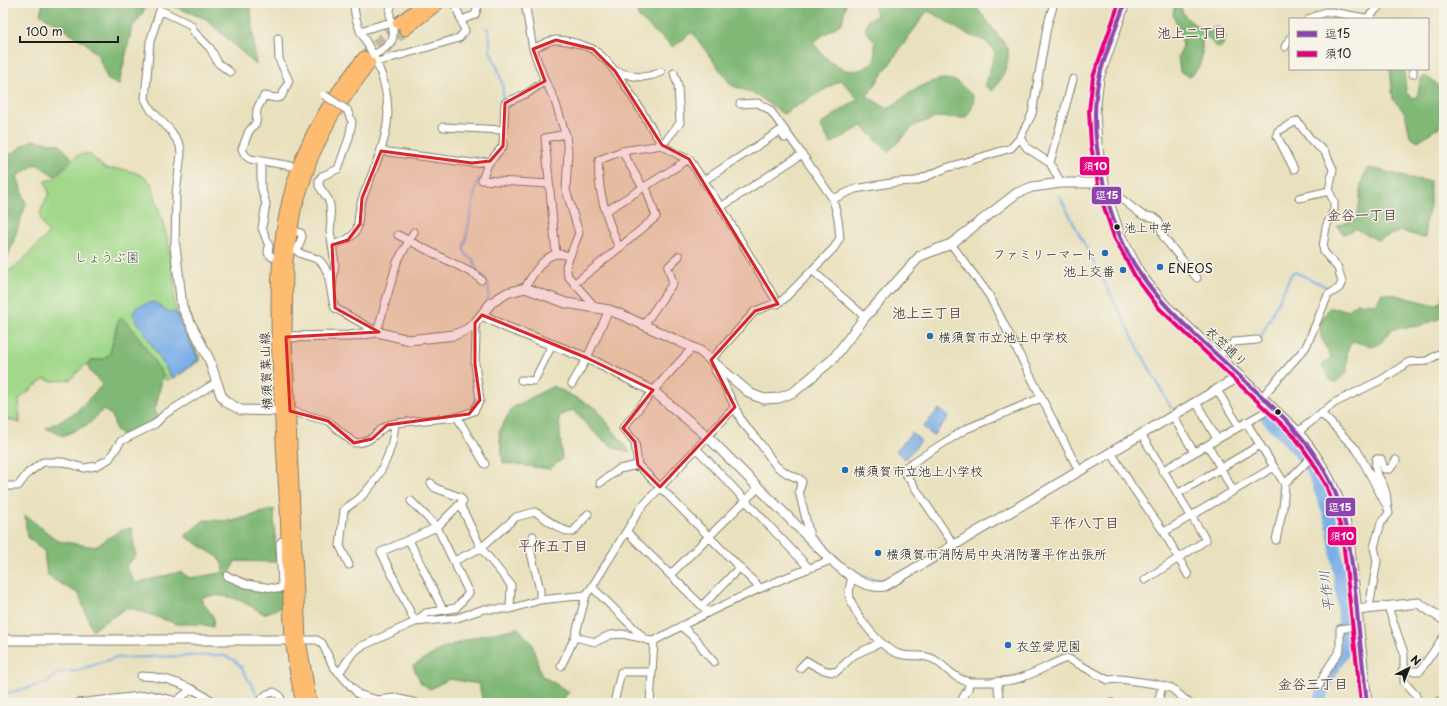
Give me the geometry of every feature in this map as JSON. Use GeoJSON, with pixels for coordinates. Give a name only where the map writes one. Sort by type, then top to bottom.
{"type":"FeatureCollection","features":[{"type":"Feature","properties":{"kind":"main road"},"geometry":{"type":"LineString","coordinates":[[398,25],[424,3]]}},
{"type":"Feature","properties":{"kind":"main road"},"geometry":{"type":"LineString","coordinates":[[398,25],[439,3]]}},
{"type":"Feature","properties":{"kind":"main road","name":"横須賀葉山線"},"geometry":{"type":"LineString","coordinates":[[302,703],[296,640],[278,259],[282,225],[298,167],[306,147],[330,101],[371,59]]}},
{"type":"Feature","properties":{"kind":"main road","name":"横須賀葉山線"},"geometry":{"type":"LineString","coordinates":[[281,337],[287,261],[302,186],[322,135],[346,94],[371,59]]}},
{"type":"Feature","properties":{"kind":"main road","name":"横須賀葉山線"},"geometry":{"type":"LineString","coordinates":[[296,640],[311,703]]}},
{"type":"Feature","properties":{"kind":"street"},"geometry":{"type":"LineString","coordinates":[[332,244],[348,240],[360,224],[362,198],[386,133],[389,100],[382,74],[371,59],[355,18],[354,3]]}},
{"type":"Feature","properties":{"kind":"street"},"geometry":{"type":"LineString","coordinates":[[393,3],[389,11],[398,25]]}},
{"type":"Feature","properties":{"kind":"street"},"geometry":{"type":"LineString","coordinates":[[461,20],[474,15],[479,3]]}},
{"type":"Feature","properties":{"kind":"street"},"geometry":{"type":"LineString","coordinates":[[524,3],[533,49],[545,81],[554,98],[566,134],[568,151],[566,190],[579,233],[566,266],[568,276],[596,308]]}},
{"type":"Feature","properties":{"kind":"street"},"geometry":{"type":"LineString","coordinates":[[833,200],[855,189],[897,182],[916,181],[946,168],[1011,148],[1020,138],[1032,114],[1047,27],[1054,3]]}},
{"type":"Feature","properties":{"kind":"street","name":"衣笠通り"},"geometry":{"type":"LineString","coordinates":[[1125,3],[1099,78],[1095,111],[1097,145],[1106,194],[1120,235],[1141,275],[1164,304],[1298,432],[1315,453],[1328,474],[1339,496],[1346,518],[1367,703]]}},
{"type":"Feature","properties":{"kind":"street"},"geometry":{"type":"LineString","coordinates":[[1311,18],[1325,12],[1370,18],[1383,3]]}},
{"type":"Feature","properties":{"kind":"street"},"geometry":{"type":"LineString","coordinates":[[371,59],[459,38],[465,31],[455,4]]}},
{"type":"Feature","properties":{"kind":"street"},"geometry":{"type":"LineString","coordinates":[[230,72],[218,63],[210,48],[194,32],[191,25],[160,10],[150,42],[145,99],[152,110],[171,131],[180,146],[181,154],[176,194],[175,246],[182,307],[209,359],[218,382],[221,395],[232,406],[241,410],[285,411],[328,421],[354,443],[364,443],[372,439],[387,425],[457,417],[474,411],[480,400],[474,364],[476,335],[475,323]]}},
{"type":"Feature","properties":{"kind":"street"},"geometry":{"type":"LineString","coordinates":[[360,31],[398,25]]}},
{"type":"Feature","properties":{"kind":"street"},"geometry":{"type":"LineString","coordinates":[[371,59],[390,44],[398,25]]}},
{"type":"Feature","properties":{"kind":"street"},"geometry":{"type":"LineString","coordinates":[[278,38],[279,58],[289,81],[281,97],[276,98],[264,96],[257,109],[256,123],[249,131],[242,149],[245,155],[250,159],[298,167]]}},
{"type":"Feature","properties":{"kind":"street"},"geometry":{"type":"LineString","coordinates":[[533,49],[556,40],[593,49],[599,54],[615,71],[662,145],[689,160],[721,207],[778,304]]}},
{"type":"Feature","properties":{"kind":"street"},"geometry":{"type":"LineString","coordinates":[[1285,47],[1289,40]]}},
{"type":"Feature","properties":{"kind":"street"},"geometry":{"type":"LineString","coordinates":[[615,71],[629,75],[649,77],[661,72]]}},
{"type":"Feature","properties":{"kind":"street"},"geometry":{"type":"LineString","coordinates":[[619,248],[606,211],[597,174],[599,160],[622,151],[662,145],[680,123],[678,85],[674,72]]}},
{"type":"Feature","properties":{"kind":"street"},"geometry":{"type":"LineString","coordinates":[[1050,163],[1073,79]]}},
{"type":"Feature","properties":{"kind":"street"},"geometry":{"type":"LineString","coordinates":[[545,81],[528,93],[505,103],[503,146],[490,162],[482,180],[549,184]]}},
{"type":"Feature","properties":{"kind":"street"},"geometry":{"type":"LineString","coordinates":[[321,93],[347,110],[352,122],[349,138],[338,169],[322,176],[319,180],[319,186],[330,205],[332,244],[335,264],[332,287]]}},
{"type":"Feature","properties":{"kind":"street"},"geometry":{"type":"LineString","coordinates":[[740,104],[758,103],[770,110],[833,200],[838,219],[840,238],[834,248],[813,271],[778,304],[755,311],[713,362],[714,369],[723,382],[742,422],[760,443],[776,466],[788,474],[800,478],[802,482],[799,491],[811,541]]}},
{"type":"Feature","properties":{"kind":"street"},"geometry":{"type":"LineString","coordinates":[[1261,398],[1306,347],[1328,296],[1339,288],[1342,282],[1338,268],[1324,252],[1326,227],[1334,209],[1334,202],[1329,191],[1333,169],[1325,152],[1312,141],[1297,121],[1278,131],[1277,136],[1294,169]]}},
{"type":"Feature","properties":{"kind":"street"},"geometry":{"type":"LineString","coordinates":[[443,127],[504,130]]}},
{"type":"Feature","properties":{"kind":"street"},"geometry":{"type":"LineString","coordinates":[[703,181],[780,131],[787,140],[790,138]]}},
{"type":"Feature","properties":{"kind":"street"},"geometry":{"type":"LineString","coordinates":[[556,254],[545,138],[566,134]]}},
{"type":"Feature","properties":{"kind":"street"},"geometry":{"type":"LineString","coordinates":[[1020,138],[1027,148],[1050,163],[1061,183]]}},
{"type":"Feature","properties":{"kind":"street"},"geometry":{"type":"LineString","coordinates":[[381,150],[472,163],[490,162]]}},
{"type":"Feature","properties":{"kind":"street"},"geometry":{"type":"LineString","coordinates":[[574,284],[656,217],[644,188],[622,151]]}},
{"type":"Feature","properties":{"kind":"street"},"geometry":{"type":"LineString","coordinates":[[721,207],[802,154]]}},
{"type":"Feature","properties":{"kind":"street"},"geometry":{"type":"LineString","coordinates":[[606,211],[689,160]]}},
{"type":"Feature","properties":{"kind":"street"},"geometry":{"type":"LineString","coordinates":[[261,161],[260,187],[266,204],[262,228],[269,246],[268,253],[272,257],[278,259]]}},
{"type":"Feature","properties":{"kind":"street"},"geometry":{"type":"LineString","coordinates":[[292,230],[301,233],[302,237],[297,251],[316,258],[322,262],[332,287],[335,308],[377,332],[409,340],[454,335],[466,330],[475,323],[491,303],[508,293],[525,288],[566,303],[609,310],[693,347],[751,394],[764,399],[779,398],[794,392],[833,359],[865,317],[915,260],[925,253],[951,244],[1017,193],[1032,187],[1061,183],[1104,184]]}},
{"type":"Feature","properties":{"kind":"street"},"geometry":{"type":"LineString","coordinates":[[1299,198],[1329,191]]}},
{"type":"Feature","properties":{"kind":"street"},"geometry":{"type":"LineString","coordinates":[[1106,194],[1119,197],[1142,215],[1156,218],[1159,222],[1164,238],[1197,278]]}},
{"type":"Feature","properties":{"kind":"street"},"geometry":{"type":"LineString","coordinates":[[377,332],[397,262],[414,232]]}},
{"type":"Feature","properties":{"kind":"street"},"geometry":{"type":"LineString","coordinates":[[398,235],[409,242],[476,275],[481,280]]}},
{"type":"Feature","properties":{"kind":"street"},"geometry":{"type":"LineString","coordinates":[[951,244],[989,295],[1079,472]]}},
{"type":"Feature","properties":{"kind":"street"},"geometry":{"type":"LineString","coordinates":[[525,288],[538,268],[556,254],[570,256]]}},
{"type":"Feature","properties":{"kind":"street"},"geometry":{"type":"LineString","coordinates":[[644,325],[673,284],[668,267],[679,256]]}},
{"type":"Feature","properties":{"kind":"street"},"geometry":{"type":"LineString","coordinates":[[813,271],[865,317]]}},
{"type":"Feature","properties":{"kind":"street"},"geometry":{"type":"LineString","coordinates":[[572,384],[587,358],[609,310]]}},
{"type":"Feature","properties":{"kind":"street"},"geometry":{"type":"LineString","coordinates":[[482,316],[587,358],[653,391],[707,436],[831,560],[852,577],[875,588],[885,586],[1240,376]]}},
{"type":"Feature","properties":{"kind":"street"},"geometry":{"type":"LineString","coordinates":[[281,337],[350,336],[377,332]]}},
{"type":"Feature","properties":{"kind":"street"},"geometry":{"type":"LineString","coordinates":[[1219,356],[1234,342],[1258,340]]}},
{"type":"Feature","properties":{"kind":"street"},"geometry":{"type":"LineString","coordinates":[[521,380],[534,381],[552,345]]}},
{"type":"Feature","properties":{"kind":"street"},"geometry":{"type":"LineString","coordinates":[[693,347],[653,391],[623,428],[636,442],[638,465],[760,587]]}},
{"type":"Feature","properties":{"kind":"street"},"geometry":{"type":"LineString","coordinates":[[1298,432],[1334,403],[1381,380],[1409,362],[1427,361],[1444,351]]}},
{"type":"Feature","properties":{"kind":"street"},"geometry":{"type":"LineString","coordinates":[[3,486],[18,486],[28,473],[43,462],[63,462],[84,468],[96,466],[109,459],[121,441],[155,424],[166,414],[218,382]]}},
{"type":"Feature","properties":{"kind":"street"},"geometry":{"type":"LineString","coordinates":[[1217,390],[1239,426]]}},
{"type":"Feature","properties":{"kind":"street"},"geometry":{"type":"LineString","coordinates":[[954,545],[905,473],[907,466],[966,429],[1041,398]]}},
{"type":"Feature","properties":{"kind":"street"},"geometry":{"type":"LineString","coordinates":[[1196,402],[1217,439]]}},
{"type":"Feature","properties":{"kind":"street"},"geometry":{"type":"LineString","coordinates":[[561,666],[575,637],[586,595],[640,508],[735,407]]}},
{"type":"Feature","properties":{"kind":"street"},"geometry":{"type":"LineString","coordinates":[[1162,471],[1272,408]]}},
{"type":"Feature","properties":{"kind":"street"},"geometry":{"type":"LineString","coordinates":[[1321,413],[1357,450],[1389,512],[1381,523],[1374,547],[1377,561],[1369,608]]}},
{"type":"Feature","properties":{"kind":"street"},"geometry":{"type":"LineString","coordinates":[[1172,416],[1194,452]]}},
{"type":"Feature","properties":{"kind":"street"},"geometry":{"type":"LineString","coordinates":[[457,417],[484,464]]}},
{"type":"Feature","properties":{"kind":"street"},"geometry":{"type":"LineString","coordinates":[[1246,422],[1285,484],[1283,508],[1276,540]]}},
{"type":"Feature","properties":{"kind":"street"},"geometry":{"type":"LineString","coordinates":[[349,565],[340,546],[344,510],[358,500],[382,469],[391,449],[395,423]]}},
{"type":"Feature","properties":{"kind":"street"},"geometry":{"type":"LineString","coordinates":[[1141,434],[1162,471],[1206,540],[1145,580]]}},
{"type":"Feature","properties":{"kind":"street"},"geometry":{"type":"LineString","coordinates":[[1208,445],[1233,491]]}},
{"type":"Feature","properties":{"kind":"street"},"geometry":{"type":"LineString","coordinates":[[1177,494],[1260,445]]}},
{"type":"Feature","properties":{"kind":"street"},"geometry":{"type":"LineString","coordinates":[[696,448],[810,568]]}},
{"type":"Feature","properties":{"kind":"street"},"geometry":{"type":"LineString","coordinates":[[1111,452],[1133,488],[1164,532],[1188,575]]}},
{"type":"Feature","properties":{"kind":"street"},"geometry":{"type":"LineString","coordinates":[[1285,484],[1315,453]]}},
{"type":"Feature","properties":{"kind":"street"},"geometry":{"type":"LineString","coordinates":[[1386,504],[1386,490],[1377,477],[1376,459],[1381,459],[1384,469],[1390,469],[1396,460]]}},
{"type":"Feature","properties":{"kind":"street"},"geometry":{"type":"LineString","coordinates":[[600,483],[620,469],[638,465]]}},
{"type":"Feature","properties":{"kind":"street"},"geometry":{"type":"LineString","coordinates":[[1164,532],[1274,467]]}},
{"type":"Feature","properties":{"kind":"street"},"geometry":{"type":"LineString","coordinates":[[415,622],[381,552],[436,527],[463,501],[460,497],[435,488],[431,483]]}},
{"type":"Feature","properties":{"kind":"street"},"geometry":{"type":"LineString","coordinates":[[670,575],[758,488]]}},
{"type":"Feature","properties":{"kind":"street"},"geometry":{"type":"LineString","coordinates":[[340,673],[352,654],[360,647],[415,622],[426,613],[456,608],[469,593],[436,527],[411,501]]}},
{"type":"Feature","properties":{"kind":"street"},"geometry":{"type":"LineString","coordinates":[[460,504],[481,548],[511,584],[510,609]]}},
{"type":"Feature","properties":{"kind":"street"},"geometry":{"type":"LineString","coordinates":[[454,561],[481,548],[516,517],[535,512],[551,521],[559,529],[573,532],[588,514]]}},
{"type":"Feature","properties":{"kind":"street"},"geometry":{"type":"LineString","coordinates":[[626,532],[708,612]]}},
{"type":"Feature","properties":{"kind":"street"},"geometry":{"type":"LineString","coordinates":[[533,536],[530,549],[540,590],[540,600]]}},
{"type":"Feature","properties":{"kind":"street"},"geometry":{"type":"LineString","coordinates":[[409,540],[443,610]]}},
{"type":"Feature","properties":{"kind":"street"},"geometry":{"type":"LineString","coordinates":[[227,576],[246,584],[279,589],[282,586],[280,544],[282,541],[292,541]]}},
{"type":"Feature","properties":{"kind":"street"},"geometry":{"type":"LineString","coordinates":[[575,637],[595,642],[610,635],[622,634],[650,640],[760,587],[831,560]]}},
{"type":"Feature","properties":{"kind":"street"},"geometry":{"type":"LineString","coordinates":[[702,606],[740,567]]}},
{"type":"Feature","properties":{"kind":"street"},"geometry":{"type":"LineString","coordinates":[[852,577],[849,588],[850,599],[856,610],[880,643],[888,650],[899,654],[909,656],[924,655],[934,660],[955,676],[969,682],[1021,678],[1067,658],[1108,680],[1120,679],[1162,686],[1178,692],[1189,703]]}},
{"type":"Feature","properties":{"kind":"street"},"geometry":{"type":"LineString","coordinates":[[592,587],[650,640],[652,672],[650,703]]}},
{"type":"Feature","properties":{"kind":"street"},"geometry":{"type":"LineString","coordinates":[[415,622],[457,618],[484,609],[510,609],[540,600],[586,595]]}},
{"type":"Feature","properties":{"kind":"street"},"geometry":{"type":"LineString","coordinates":[[1357,610],[1418,603],[1444,620]]}},
{"type":"Feature","properties":{"kind":"street"},"geometry":{"type":"LineString","coordinates":[[1388,607],[1404,653],[1402,670],[1404,682],[1415,694],[1419,703]]}},
{"type":"Feature","properties":{"kind":"street"},"geometry":{"type":"LineString","coordinates":[[681,626],[697,640],[714,662]]}},
{"type":"Feature","properties":{"kind":"street"},"geometry":{"type":"LineString","coordinates":[[1319,686],[1325,673],[1340,650],[1340,629],[1358,626]]}},
{"type":"Feature","properties":{"kind":"street"},"geometry":{"type":"LineString","coordinates":[[1402,670],[1420,671],[1444,636]]}},
{"type":"Feature","properties":{"kind":"street"},"geometry":{"type":"LineString","coordinates":[[3,640],[317,640],[322,644],[333,666],[358,694],[368,699],[377,700],[395,698],[416,703]]}},
{"type":"Feature","properties":{"kind":"street"},"geometry":{"type":"LineString","coordinates":[[800,668],[807,662],[816,668],[828,672],[836,672],[854,655],[880,643]]}},
{"type":"Feature","properties":{"kind":"street"},"geometry":{"type":"LineString","coordinates":[[614,703],[621,672],[652,672]]}},
{"type":"Feature","properties":{"kind":"street"},"geometry":{"type":"LineString","coordinates":[[141,676],[152,676],[176,682],[217,703]]}},
{"type":"Feature","properties":{"kind":"street"},"geometry":{"type":"LineString","coordinates":[[997,681],[1000,703]]}},
{"type":"Feature","properties":{"kind":"street"},"geometry":{"type":"LineString","coordinates":[[960,703],[968,688],[969,682]]}},
{"type":"Feature","properties":{"kind":"street"},"geometry":{"type":"LineString","coordinates":[[1158,703],[1162,686]]}},
{"type":"Feature","properties":{"kind":"street"},"geometry":{"type":"LineString","coordinates":[[77,703],[150,695],[176,701],[192,689]]}},
{"type":"Feature","properties":{"kind":"street"},"geometry":{"type":"LineString","coordinates":[[258,703],[267,694],[274,692],[279,695],[283,703]]}},
{"type":"Feature","properties":{"kind":"street"},"geometry":{"type":"LineString","coordinates":[[1435,703],[1444,699]]}},
{"type":"Feature","properties":{"kind":"highlighted area"},"geometry":{"type":"Polygon","coordinates":[[[556,40],[593,49],[615,71],[662,145],[689,159],[778,304],[755,311],[711,360],[735,407],[660,487],[638,465],[635,442],[623,428],[653,390],[587,358],[482,315],[475,323],[475,364],[480,400],[469,414],[387,425],[372,439],[354,443],[328,421],[290,411],[286,337],[379,332],[335,308],[332,245],[348,240],[360,224],[362,198],[381,151],[472,163],[490,161],[503,146],[505,103],[545,81],[533,49],[556,40]]]}},
{"type":"Feature","properties":{"kind":"green space"},"geometry":{"type":"Polygon","coordinates":[[[43,3],[65,3],[100,8],[104,3],[148,3],[139,19],[132,27],[119,85],[108,80],[98,56],[86,43],[40,14],[43,3]]]}},
{"type":"Feature","properties":{"kind":"green space"},"geometry":{"type":"Polygon","coordinates":[[[165,3],[250,3],[256,65],[206,19],[165,3]]]}},
{"type":"Feature","properties":{"kind":"green space"},"geometry":{"type":"Polygon","coordinates":[[[636,3],[846,3],[842,23],[813,42],[832,63],[845,70],[852,71],[865,68],[875,61],[875,42],[865,30],[868,20],[877,16],[874,3],[973,3],[1008,48],[1008,60],[1002,77],[992,91],[985,86],[995,54],[989,45],[927,11],[867,96],[888,109],[918,88],[936,80],[952,80],[974,97],[972,107],[966,118],[938,117],[915,125],[888,152],[862,126],[831,144],[820,125],[858,99],[841,80],[783,114],[757,95],[731,85],[692,32],[673,47],[638,17],[636,3]]]}},
{"type":"Feature","properties":{"kind":"green space"},"geometry":{"type":"Polygon","coordinates":[[[1181,7],[1185,16],[1198,27],[1203,35],[1215,27],[1220,28],[1225,35],[1223,45],[1220,48],[1215,46],[1208,38],[1204,36],[1202,38],[1200,65],[1194,73],[1189,76],[1180,72],[1178,56],[1183,47],[1180,31],[1173,15],[1174,8],[1181,7]]]}},
{"type":"Feature","properties":{"kind":"green space"},"geometry":{"type":"Polygon","coordinates":[[[1390,70],[1404,70],[1406,92],[1412,98],[1417,97],[1421,78],[1425,76],[1435,82],[1444,94],[1439,127],[1418,141],[1410,136],[1405,113],[1393,99],[1390,70]]]}},
{"type":"Feature","properties":{"kind":"green space"},"geometry":{"type":"Polygon","coordinates":[[[32,140],[59,144],[72,158],[55,176],[36,164],[17,176],[26,204],[3,271],[3,159],[32,140]]]}},
{"type":"Feature","properties":{"kind":"green space","name":"しょうぶ園"},"geometry":{"type":"Polygon","coordinates":[[[89,154],[106,169],[130,171],[141,175],[151,183],[168,241],[175,288],[174,302],[180,322],[199,356],[199,361],[179,375],[166,380],[134,330],[122,318],[110,353],[104,359],[88,363],[70,380],[51,381],[44,379],[19,399],[20,423],[3,418],[3,275],[20,263],[49,233],[41,218],[42,209],[49,193],[45,181],[54,179],[76,156],[89,154]]]}},
{"type":"Feature","properties":{"kind":"green space"},"geometry":{"type":"Polygon","coordinates":[[[1369,168],[1430,181],[1430,207],[1425,223],[1426,234],[1424,238],[1401,231],[1377,240],[1356,229],[1343,234],[1337,226],[1356,219],[1362,179],[1369,168]]]}},
{"type":"Feature","properties":{"kind":"green space"},"geometry":{"type":"Polygon","coordinates":[[[1382,293],[1392,294],[1435,305],[1442,301],[1444,293],[1444,317],[1419,326],[1392,329],[1383,341],[1375,346],[1352,341],[1347,351],[1347,372],[1336,382],[1331,381],[1322,366],[1331,358],[1321,337],[1319,326],[1329,308],[1349,310],[1356,303],[1376,304],[1382,293]]]}},
{"type":"Feature","properties":{"kind":"green space"},"geometry":{"type":"Polygon","coordinates":[[[122,318],[134,330],[163,375],[155,411],[162,421],[125,436],[116,430],[112,415],[103,410],[89,424],[63,436],[46,428],[75,413],[103,384],[91,372],[88,363],[93,360],[104,359],[110,353],[118,321],[122,318]]]}},
{"type":"Feature","properties":{"kind":"green space"},"geometry":{"type":"Polygon","coordinates":[[[553,386],[596,408],[630,452],[614,447],[606,442],[598,436],[573,410],[559,416],[562,459],[550,469],[503,463],[499,432],[512,408],[553,386]]]}},
{"type":"Feature","properties":{"kind":"green space"},"geometry":{"type":"Polygon","coordinates":[[[274,509],[276,562],[235,561],[228,578],[285,592],[287,605],[264,614],[249,605],[228,597],[203,597],[202,601],[214,618],[213,627],[201,624],[177,624],[128,607],[92,630],[79,594],[47,576],[44,551],[27,537],[25,515],[58,541],[95,547],[121,530],[131,528],[136,556],[126,566],[135,583],[180,572],[190,578],[222,573],[224,568],[218,557],[185,536],[204,520],[233,521],[274,509]]]}},
{"type":"Feature","properties":{"kind":"green space"},"geometry":{"type":"Polygon","coordinates":[[[518,628],[532,643],[541,675],[569,692],[560,703],[483,703],[479,684],[449,679],[430,689],[421,683],[413,666],[443,648],[479,636],[518,628]]]}},
{"type":"Feature","properties":{"kind":"water"},"geometry":{"type":"Polygon","coordinates":[[[153,302],[166,310],[175,312],[198,358],[198,360],[179,375],[172,378],[133,314],[136,307],[153,302]]]}},
{"type":"Feature","properties":{"kind":"water"},"geometry":{"type":"Polygon","coordinates":[[[939,409],[949,417],[933,436],[923,427],[939,409]]]}},
{"type":"Feature","properties":{"kind":"water"},"geometry":{"type":"Polygon","coordinates":[[[912,433],[921,441],[905,459],[896,451],[912,433]]]}},
{"type":"Feature","properties":{"kind":"waterway"},"geometry":{"type":"LineString","coordinates":[[487,28],[490,36],[490,51],[498,69],[503,87],[503,102]]}},
{"type":"Feature","properties":{"kind":"waterway"},"geometry":{"type":"LineString","coordinates":[[498,147],[500,132]]}},
{"type":"Feature","properties":{"kind":"waterway"},"geometry":{"type":"LineString","coordinates":[[479,178],[464,248],[467,255],[473,259],[477,270],[489,285],[488,302]]}},
{"type":"Feature","properties":{"kind":"waterway"},"geometry":{"type":"LineString","coordinates":[[1059,195],[1171,408]]}},
{"type":"Feature","properties":{"kind":"waterway"},"geometry":{"type":"LineString","coordinates":[[1259,341],[1292,273],[1295,272],[1331,289]]}},
{"type":"Feature","properties":{"kind":"waterway","name":"平作川"},"geometry":{"type":"LineString","coordinates":[[1267,418],[1296,448],[1314,474],[1332,523],[1343,600],[1345,648],[1328,678],[1319,703]]}},
{"type":"Feature","properties":{"kind":"waterway","name":"平作川"},"geometry":{"type":"LineString","coordinates":[[818,539],[839,560],[856,572],[865,577],[884,579]]}},
{"type":"Feature","properties":{"kind":"waterway"},"geometry":{"type":"LineString","coordinates":[[3,694],[47,683],[58,673],[76,671],[114,658],[222,655],[234,660],[241,667],[257,694],[267,703]]}},
{"type":"Feature","properties":{"kind":"tunnel"},"geometry":{"type":"LineString","coordinates":[[364,57],[398,23]]}},
{"type":"Feature","properties":{"kind":"tunnel"},"geometry":{"type":"LineString","coordinates":[[385,49],[405,30]]}},
{"type":"Feature","properties":{"kind":"transit line","name":"須10"},"geometry":{"type":"LineString","coordinates":[[1119,3],[1093,77],[1089,111],[1091,146],[1100,195],[1114,237],[1136,278],[1159,308],[1294,436],[1312,461],[1326,485],[1340,525],[1343,540],[1361,703]]}},
{"type":"Feature","properties":{"kind":"transit line","name":"逗15"},"geometry":{"type":"LineString","coordinates":[[1125,3],[1101,69],[1096,101],[1095,127],[1098,154],[1110,208],[1119,233],[1130,256],[1142,276],[1162,302],[1283,417],[1315,455],[1332,485],[1343,517],[1350,550],[1367,703]]}},
{"type":"Feature","properties":{"kind":"place","name":"池上中学"},"geometry":{"type":"Point","coordinates":[1117,227]}},
{"type":"Feature","properties":{"kind":"place","name":"ファミリーマート"},"geometry":{"type":"Point","coordinates":[1105,253]}},
{"type":"Feature","properties":{"kind":"place","name":"ENEOS"},"geometry":{"type":"Point","coordinates":[1160,267]}},
{"type":"Feature","properties":{"kind":"place","name":"池上交番"},"geometry":{"type":"Point","coordinates":[1123,270]}},
{"type":"Feature","properties":{"kind":"place","name":"横須賀市立池上中学校"},"geometry":{"type":"Point","coordinates":[930,336]}},
{"type":"Feature","properties":{"kind":"place","name":"横須賀市立池上小学校"},"geometry":{"type":"Point","coordinates":[845,470]}},
{"type":"Feature","properties":{"kind":"place","name":"横須賀市消防局中央消防署平作出張所"},"geometry":{"type":"Point","coordinates":[878,553]}},
{"type":"Feature","properties":{"kind":"place","name":"衣笠愛児園"},"geometry":{"type":"Point","coordinates":[1008,645]}},
{"type":"Feature","properties":{"kind":"district","name":"池上二丁目"},"geometry":{"type":"Point","coordinates":[1192,32]}},
{"type":"Feature","properties":{"kind":"district","name":"金谷一丁目"},"geometry":{"type":"Point","coordinates":[1362,214]}},
{"type":"Feature","properties":{"kind":"district","name":"池上三丁目"},"geometry":{"type":"Point","coordinates":[927,312]}},
{"type":"Feature","properties":{"kind":"district","name":"平作八丁目"},"geometry":{"type":"Point","coordinates":[1084,522]}},
{"type":"Feature","properties":{"kind":"district","name":"平作五丁目"},"geometry":{"type":"Point","coordinates":[553,545]}},
{"type":"Feature","properties":{"kind":"district","name":"金谷三丁目"},"geometry":{"type":"Point","coordinates":[1313,683]}}]}
